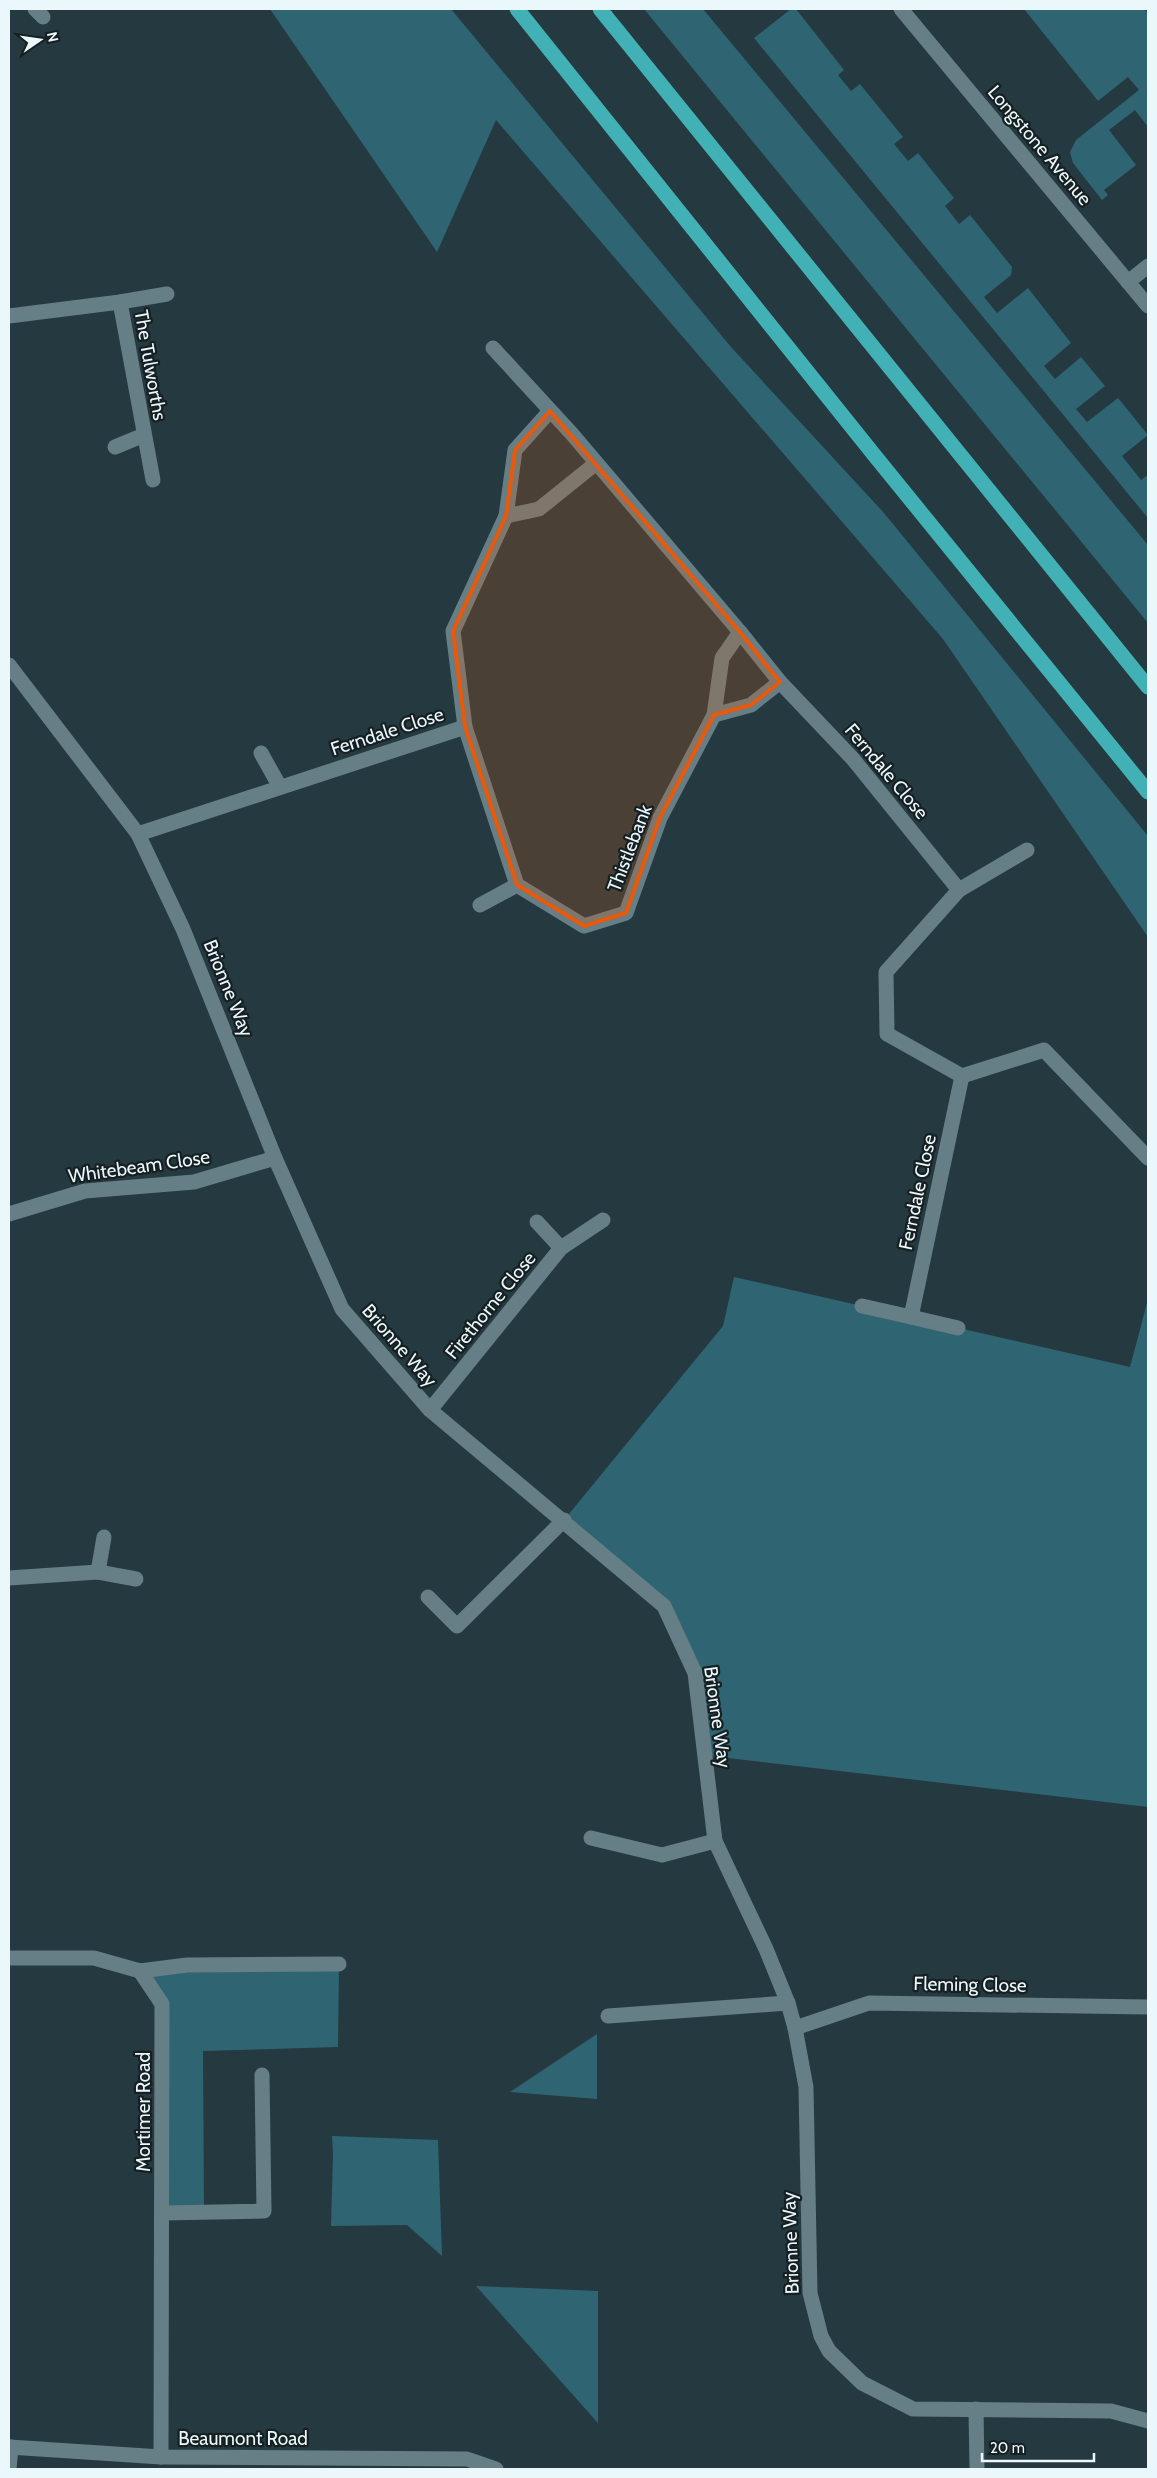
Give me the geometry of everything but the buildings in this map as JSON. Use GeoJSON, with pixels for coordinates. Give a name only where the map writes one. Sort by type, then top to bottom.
{"type":"FeatureCollection","features":[{"type":"Feature","properties":{"kind":"highway"},"geometry":{"type":"LineString","coordinates":[[517,9],[875,456],[1148,792]]}},
{"type":"Feature","properties":{"kind":"highway"},"geometry":{"type":"LineString","coordinates":[[600,9],[1148,687]]}},
{"type":"Feature","properties":{"kind":"street","name":"Longstone Avenue"},"geometry":{"type":"LineString","coordinates":[[901,9],[1148,306]]}},
{"type":"Feature","properties":{"kind":"street"},"geometry":{"type":"LineString","coordinates":[[1128,282],[1148,266]]}},
{"type":"Feature","properties":{"kind":"street","name":"The Tulworths"},"geometry":{"type":"LineString","coordinates":[[9,316],[167,294]]}},
{"type":"Feature","properties":{"kind":"street","name":"The Tulworths"},"geometry":{"type":"LineString","coordinates":[[120,302],[153,480]]}},
{"type":"Feature","properties":{"kind":"street","name":"Ferndale Close"},"geometry":{"type":"LineString","coordinates":[[493,348],[550,411],[740,632],[780,682],[853,759],[960,890]]}},
{"type":"Feature","properties":{"kind":"street","name":"Ferndale Close"},"geometry":{"type":"LineString","coordinates":[[138,834],[465,727],[453,631],[506,516],[515,450],[550,411]]}},
{"type":"Feature","properties":{"kind":"street","name":"The Tulworths"},"geometry":{"type":"LineString","coordinates":[[115,447],[144,435]]}},
{"type":"Feature","properties":{"kind":"street"},"geometry":{"type":"LineString","coordinates":[[506,516],[539,509],[595,464]]}},
{"type":"Feature","properties":{"kind":"street"},"geometry":{"type":"LineString","coordinates":[[740,632],[722,658],[714,715],[751,705],[780,682]]}},
{"type":"Feature","properties":{"kind":"street","name":"Brionne Way"},"geometry":{"type":"LineString","coordinates":[[9,665],[138,834],[183,929],[275,1158],[342,1309],[430,1410],[564,1520],[664,1606],[695,1673],[715,1841],[766,1949],[788,2003],[795,2028],[806,2087],[810,2293],[821,2336],[829,2351],[862,2383],[913,2409],[1111,2411],[1148,2421]]}},
{"type":"Feature","properties":{"kind":"street","name":"Thistlebank"},"geometry":{"type":"LineString","coordinates":[[517,885],[584,926],[626,913],[660,818],[714,715]]}},
{"type":"Feature","properties":{"kind":"street"},"geometry":{"type":"LineString","coordinates":[[465,727],[517,885],[480,906]]}},
{"type":"Feature","properties":{"kind":"street"},"geometry":{"type":"LineString","coordinates":[[261,753],[280,787]]}},
{"type":"Feature","properties":{"kind":"street"},"geometry":{"type":"LineString","coordinates":[[1027,850],[960,890],[886,972],[887,1034],[962,1076],[1044,1050],[1148,1158]]}},
{"type":"Feature","properties":{"kind":"street","name":"Ferndale Close"},"geometry":{"type":"LineString","coordinates":[[911,1318],[962,1076]]}},
{"type":"Feature","properties":{"kind":"street","name":"Whitebeam Close"},"geometry":{"type":"LineString","coordinates":[[9,1214],[85,1191],[194,1182],[275,1158]]}},
{"type":"Feature","properties":{"kind":"street","name":"Firethorne Close"},"geometry":{"type":"LineString","coordinates":[[430,1410],[561,1248],[603,1220]]}},
{"type":"Feature","properties":{"kind":"street","name":"Firethorne Close"},"geometry":{"type":"LineString","coordinates":[[537,1222],[561,1248]]}},
{"type":"Feature","properties":{"kind":"street"},"geometry":{"type":"LineString","coordinates":[[862,1306],[958,1328]]}},
{"type":"Feature","properties":{"kind":"street"},"geometry":{"type":"LineString","coordinates":[[428,1597],[457,1626],[564,1520]]}},
{"type":"Feature","properties":{"kind":"street"},"geometry":{"type":"LineString","coordinates":[[98,1572],[104,1537]]}},
{"type":"Feature","properties":{"kind":"street"},"geometry":{"type":"LineString","coordinates":[[9,1578],[98,1572],[136,1579]]}},
{"type":"Feature","properties":{"kind":"street"},"geometry":{"type":"LineString","coordinates":[[591,1838],[662,1855],[715,1841]]}},
{"type":"Feature","properties":{"kind":"street"},"geometry":{"type":"LineString","coordinates":[[9,1958],[94,1958],[140,1971],[187,1965],[339,1964]]}},
{"type":"Feature","properties":{"kind":"street","name":"Mortimer Road"},"geometry":{"type":"LineString","coordinates":[[140,1971],[162,2004],[161,2457]]}},
{"type":"Feature","properties":{"kind":"street"},"geometry":{"type":"LineString","coordinates":[[608,2016],[788,2003]]}},
{"type":"Feature","properties":{"kind":"street","name":"Fleming Close"},"geometry":{"type":"LineString","coordinates":[[795,2028],[869,2003],[1148,2007]]}},
{"type":"Feature","properties":{"kind":"street"},"geometry":{"type":"LineString","coordinates":[[163,2214],[264,2211],[262,2075]]}},
{"type":"Feature","properties":{"kind":"street"},"geometry":{"type":"LineString","coordinates":[[976,2409],[977,2469]]}},
{"type":"Feature","properties":{"kind":"street","name":"Beaumont Road"},"geometry":{"type":"LineString","coordinates":[[9,2469],[10,2447],[161,2457],[467,2460],[496,2469]]}},
{"type":"Feature","properties":{"kind":"highlighted area"},"geometry":{"type":"Polygon","coordinates":[[[550,411],[740,632],[780,682],[751,705],[714,715],[660,818],[626,913],[584,926],[517,885],[465,727],[453,631],[506,516],[515,450],[550,411]]]}},
{"type":"Feature","properties":{"kind":"shaded area"},"geometry":{"type":"Polygon","coordinates":[[[270,9],[451,9],[731,347],[884,513],[1148,836],[1148,937],[943,639],[496,120],[437,252],[270,9]]]}},
{"type":"Feature","properties":{"kind":"shaded area"},"geometry":{"type":"Polygon","coordinates":[[[644,9],[703,9],[1148,545],[1148,623],[644,9]]]}},
{"type":"Feature","properties":{"kind":"shaded area"},"geometry":{"type":"Polygon","coordinates":[[[791,9],[796,9],[844,70],[838,75],[851,91],[860,84],[903,137],[894,144],[908,161],[918,153],[954,198],[945,206],[959,224],[970,215],[1012,267],[1011,275],[984,297],[997,313],[1028,288],[1071,343],[1044,366],[1055,379],[1081,357],[1105,386],[1076,409],[1087,422],[1118,398],[1148,435],[1122,456],[1141,480],[1148,475],[1148,518],[754,38],[791,9]]]}},
{"type":"Feature","properties":{"kind":"shaded area"},"geometry":{"type":"Polygon","coordinates":[[[1024,9],[1143,9],[1148,12],[1148,127],[1135,110],[1109,130],[1136,165],[1104,190],[1108,195],[1102,200],[1073,163],[1070,152],[1076,140],[1139,90],[1128,77],[1098,101],[1024,9]]]}},
{"type":"Feature","properties":{"kind":"shaded area"},"geometry":{"type":"Polygon","coordinates":[[[734,1277],[1130,1367],[1148,1299],[1148,1807],[703,1755],[695,1673],[664,1606],[564,1520],[723,1326],[734,1277]]]}},
{"type":"Feature","properties":{"kind":"shaded area"},"geometry":{"type":"Polygon","coordinates":[[[339,1964],[338,2047],[203,2051],[204,2212],[163,2213],[162,2005],[140,1971],[339,1964]]]}},
{"type":"Feature","properties":{"kind":"shaded area"},"geometry":{"type":"Polygon","coordinates":[[[597,2034],[597,2099],[510,2092],[597,2034]]]}},
{"type":"Feature","properties":{"kind":"shaded area"},"geometry":{"type":"Polygon","coordinates":[[[332,2136],[438,2140],[442,2256],[407,2225],[331,2226],[332,2136]]]}},
{"type":"Feature","properties":{"kind":"shaded area"},"geometry":{"type":"Polygon","coordinates":[[[476,2286],[598,2291],[598,2423],[476,2286]]]}}]}
